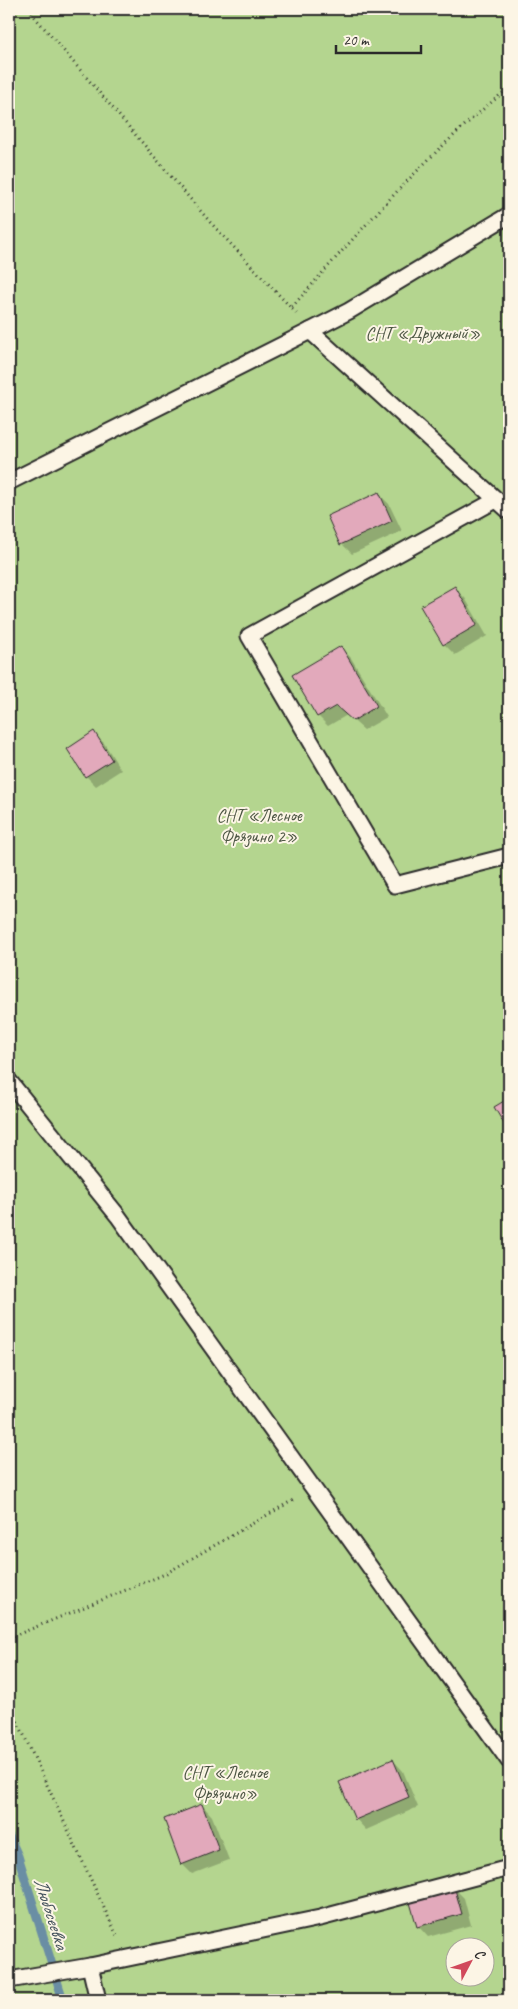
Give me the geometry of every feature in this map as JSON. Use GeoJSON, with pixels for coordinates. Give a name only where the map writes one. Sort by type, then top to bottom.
{"type":"FeatureCollection","features":[{"type":"Feature","properties":{"kind":"lane"},"geometry":{"type":"LineString","coordinates":[[9,482],[349,311],[509,215]]}},
{"type":"Feature","properties":{"kind":"lane"},"geometry":{"type":"LineString","coordinates":[[310,330],[509,511]]}},
{"type":"Feature","properties":{"kind":"lane"},"geometry":{"type":"LineString","coordinates":[[496,500],[249,636],[394,885],[509,856]]}},
{"type":"Feature","properties":{"kind":"lane"},"geometry":{"type":"LineString","coordinates":[[9,1081],[118,1216],[509,1761]]}},
{"type":"Feature","properties":{"kind":"lane"},"geometry":{"type":"LineString","coordinates":[[9,1980],[90,1966],[320,1918],[509,1868]]}},
{"type":"Feature","properties":{"kind":"lane"},"geometry":{"type":"LineString","coordinates":[[90,1966],[98,2000]]}},
{"type":"Feature","properties":{"kind":"path"},"geometry":{"type":"LineString","coordinates":[[28,9],[210,222],[292,307],[310,330]]}},
{"type":"Feature","properties":{"kind":"path"},"geometry":{"type":"LineString","coordinates":[[292,307],[348,244],[467,121],[509,88]]}},
{"type":"Feature","properties":{"kind":"path"},"geometry":{"type":"LineString","coordinates":[[9,1638],[165,1574],[314,1489]]}},
{"type":"Feature","properties":{"kind":"path"},"geometry":{"type":"LineString","coordinates":[[9,1703],[127,1957]]}},
{"type":"Feature","properties":{"kind":"green space"},"geometry":{"type":"Polygon","coordinates":[[[9,9],[509,9],[509,2000],[9,2000],[9,9]]]}},
{"type":"Feature","properties":{"kind":"building"},"geometry":{"type":"Polygon","coordinates":[[[379,492],[392,521],[340,545],[327,516],[379,492]]]}},
{"type":"Feature","properties":{"kind":"building"},"geometry":{"type":"Polygon","coordinates":[[[455,586],[477,625],[443,645],[420,606],[455,586]]]}},
{"type":"Feature","properties":{"kind":"building"},"geometry":{"type":"Polygon","coordinates":[[[341,646],[377,706],[353,721],[336,706],[317,717],[292,675],[341,646]]]}},
{"type":"Feature","properties":{"kind":"building"},"geometry":{"type":"Polygon","coordinates":[[[94,731],[112,760],[85,777],[67,749],[94,731]]]}},
{"type":"Feature","properties":{"kind":"building"},"geometry":{"type":"Polygon","coordinates":[[[509,1098],[509,1132],[494,1107],[509,1098]]]}},
{"type":"Feature","properties":{"kind":"building"},"geometry":{"type":"Polygon","coordinates":[[[393,1759],[409,1797],[355,1820],[339,1782],[393,1759]]]}},
{"type":"Feature","properties":{"kind":"building"},"geometry":{"type":"Polygon","coordinates":[[[202,1804],[219,1850],[181,1865],[164,1819],[202,1804]]]}},
{"type":"Feature","properties":{"kind":"building"},"geometry":{"type":"Polygon","coordinates":[[[454,1886],[462,1914],[417,1927],[409,1899],[454,1886]]]}},
{"type":"Feature","properties":{"kind":"waterway","name":"Любосеевка"},"geometry":{"type":"LineString","coordinates":[[9,1836],[18,1856],[63,2000]]}},
{"type":"Feature","properties":{"kind":"park label","name":"СНТ «Дружный»"},"geometry":{"type":"Point","coordinates":[423,333]}},
{"type":"Feature","properties":{"kind":"park label","name":"СНТ «Лесное Фрязино 2»"},"geometry":{"type":"Point","coordinates":[259,825]}},
{"type":"Feature","properties":{"kind":"park label","name":"СНТ «Лесное Фрязино»"},"geometry":{"type":"Point","coordinates":[225,1782]}}]}
